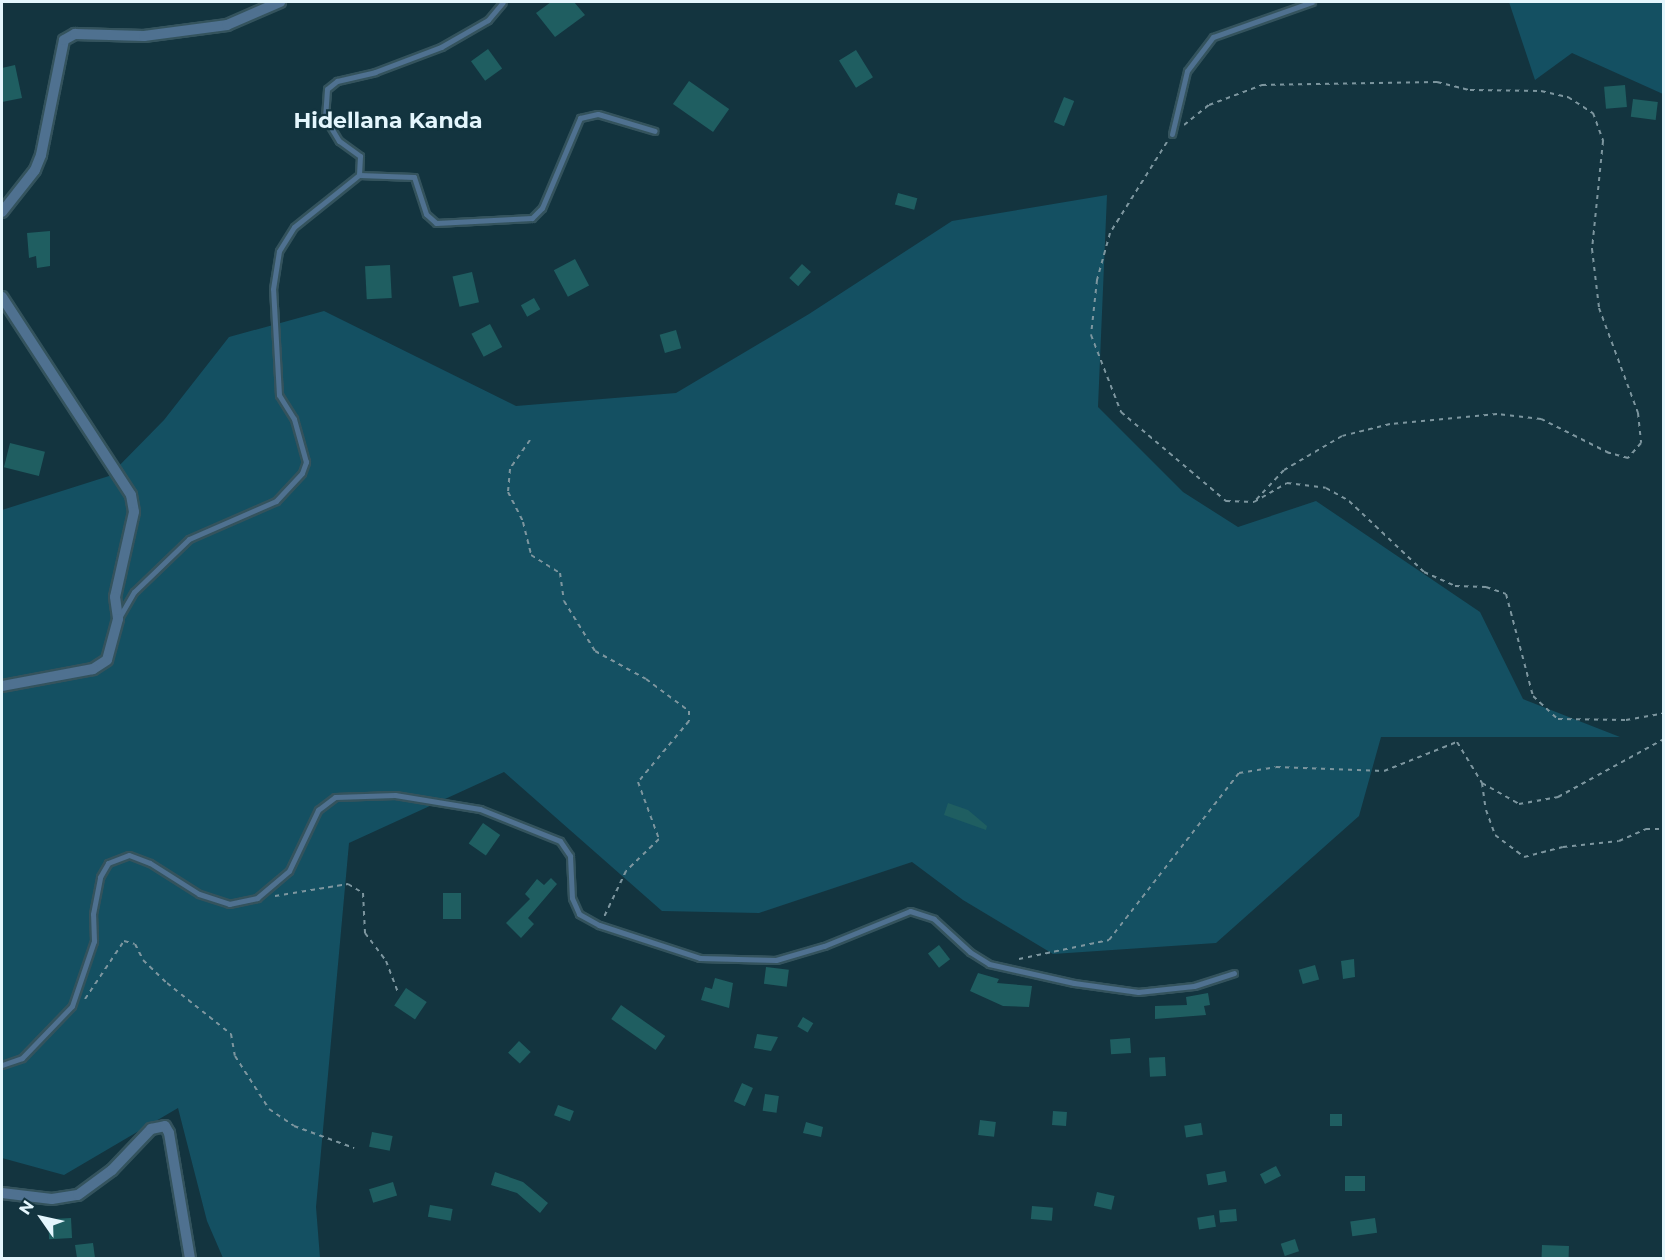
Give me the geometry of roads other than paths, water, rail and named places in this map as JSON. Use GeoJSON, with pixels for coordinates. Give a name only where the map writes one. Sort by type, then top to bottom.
{"type":"FeatureCollection","features":[{"type":"Feature","properties":{"kind":"street"},"geometry":{"type":"LineString","coordinates":[[2,212],[35,170],[41,155],[64,39],[75,34],[144,36],[227,25],[280,2]]}},
{"type":"Feature","properties":{"kind":"street"},"geometry":{"type":"LineString","coordinates":[[2,297],[131,495],[134,512],[115,597],[118,619],[107,660],[93,669],[2,686]]}},
{"type":"Feature","properties":{"kind":"street"},"geometry":{"type":"LineString","coordinates":[[2,1193],[52,1198],[78,1195],[112,1170],[152,1129],[165,1126],[170,1133],[190,1258]]}},
{"type":"Feature","properties":{"kind":"lane"},"geometry":{"type":"LineString","coordinates":[[359,175],[360,156],[339,141],[325,118],[327,89],[337,81],[375,72],[441,47],[488,20],[503,2]]}},
{"type":"Feature","properties":{"kind":"lane"},"geometry":{"type":"LineString","coordinates":[[1172,134],[1187,71],[1213,37],[1312,2]]}},
{"type":"Feature","properties":{"kind":"lane"},"geometry":{"type":"LineString","coordinates":[[118,619],[134,592],[189,539],[276,501],[302,473],[306,462],[294,419],[279,395],[275,374],[273,289],[279,251],[294,227],[359,175],[414,177],[426,214],[436,223],[532,218],[542,208],[580,118],[598,114],[655,131]]}},
{"type":"Feature","properties":{"kind":"lane"},"geometry":{"type":"LineString","coordinates":[[2,1065],[22,1058],[72,1006],[94,941],[93,914],[100,877],[108,863],[129,855],[199,894],[230,904],[257,898],[289,871],[318,810],[335,797],[395,795],[480,809],[560,841],[570,856],[572,898],[579,914],[599,925],[700,958],[776,960],[824,946],[910,911],[934,919],[970,952],[989,964],[1074,983],[1138,992],[1194,986],[1234,973]]}},
{"type":"Feature","properties":{"kind":"district","name":"Hidellana Kanda"},"geometry":{"type":"Point","coordinates":[388,121]}}]}
